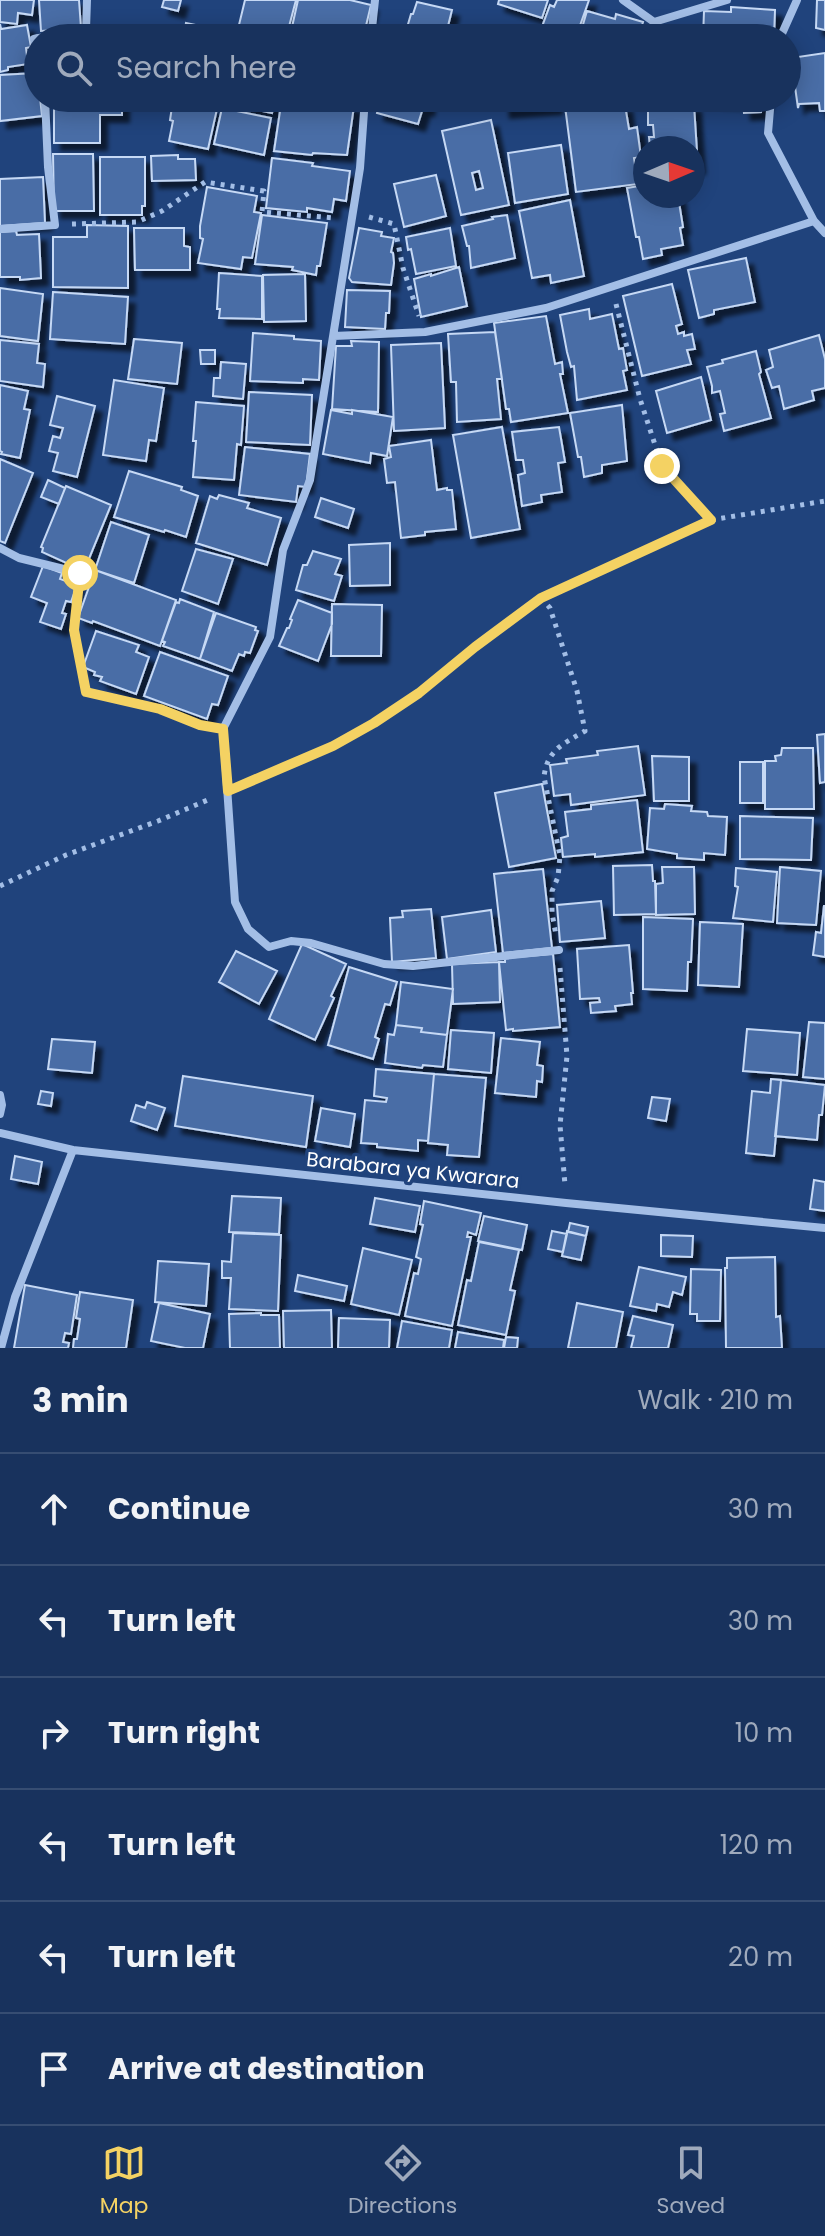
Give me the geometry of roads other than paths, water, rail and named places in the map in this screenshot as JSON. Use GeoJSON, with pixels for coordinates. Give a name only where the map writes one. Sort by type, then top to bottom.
{"type":"FeatureCollection","features":[{"type":"Feature","properties":{"kind":"street"},"geometry":{"type":"LineString","coordinates":[[86,24],[87,0]]}},
{"type":"Feature","properties":{"kind":"street"},"geometry":{"type":"LineString","coordinates":[[372,24],[375,0]]}},
{"type":"Feature","properties":{"kind":"street"},"geometry":{"type":"LineString","coordinates":[[623,0],[654,22],[727,0]]}},
{"type":"Feature","properties":{"kind":"street"},"geometry":{"type":"LineString","coordinates":[[786,24],[797,0]]}},
{"type":"Feature","properties":{"kind":"street"},"geometry":{"type":"LineString","coordinates":[[0,229],[55,225],[46,112]]}},
{"type":"Feature","properties":{"kind":"street"},"geometry":{"type":"LineString","coordinates":[[364,112],[360,168],[310,480],[283,550],[270,637],[223,729],[235,902],[248,929],[269,947],[291,941],[311,943],[384,964],[413,966],[559,950]]}},
{"type":"Feature","properties":{"kind":"street"},"geometry":{"type":"LineString","coordinates":[[770,112],[768,133],[814,221],[825,233]]}},
{"type":"Feature","properties":{"kind":"street"},"geometry":{"type":"LineString","coordinates":[[334,336],[425,332],[546,308],[814,221]]}},
{"type":"Feature","properties":{"kind":"street"},"geometry":{"type":"LineString","coordinates":[[0,548],[19,558],[80,573],[74,630],[86,692],[160,709],[200,725],[223,729]]}},
{"type":"Feature","properties":{"kind":"street"},"geometry":{"type":"LineString","coordinates":[[0,1095],[0,1114]]}},
{"type":"Feature","properties":{"kind":"street","name":"Barabara ya Kwarara"},"geometry":{"type":"LineString","coordinates":[[0,1133],[73,1150],[825,1228]]}},
{"type":"Feature","properties":{"kind":"street"},"geometry":{"type":"LineString","coordinates":[[1,1348],[15,1297],[73,1150]]}}]}
